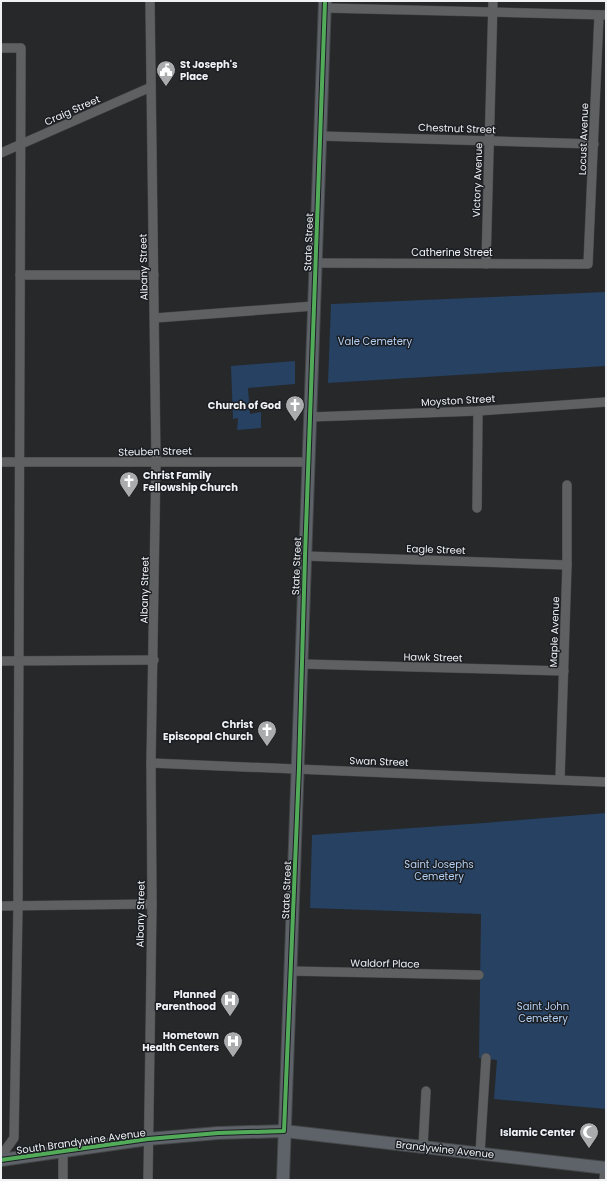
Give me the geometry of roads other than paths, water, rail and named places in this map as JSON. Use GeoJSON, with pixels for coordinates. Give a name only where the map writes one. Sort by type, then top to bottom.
{"type":"FeatureCollection","features":[{"type":"Feature","properties":{"kind":"main road","name":"State Street"},"geometry":{"type":"LineString","coordinates":[[283,1180],[299,768],[304,556],[309,462],[325,5]]}},
{"type":"Feature","properties":{"kind":"main road","name":"South Brandywine Avenue"},"geometry":{"type":"LineString","coordinates":[[1,1160],[148,1139],[218,1133],[284,1131]]}},
{"type":"Feature","properties":{"kind":"main road","name":"Brandywine Avenue"},"geometry":{"type":"LineString","coordinates":[[284,1131],[605,1168]]}},
{"type":"Feature","properties":{"kind":"street","name":"Albany Street"},"geometry":{"type":"LineString","coordinates":[[148,1180],[152,904],[151,763],[154,660],[156,460],[150,1]]}},
{"type":"Feature","properties":{"kind":"street","name":"Victory Avenue"},"geometry":{"type":"LineString","coordinates":[[486,264],[493,1]]}},
{"type":"Feature","properties":{"kind":"street"},"geometry":{"type":"LineString","coordinates":[[325,5],[602,15]]}},
{"type":"Feature","properties":{"kind":"street","name":"Locust Avenue"},"geometry":{"type":"LineString","coordinates":[[588,264],[602,15]]}},
{"type":"Feature","properties":{"kind":"street"},"geometry":{"type":"LineString","coordinates":[[1,48],[21,48],[18,462],[18,906],[14,1138],[1,1156]]}},
{"type":"Feature","properties":{"kind":"street","name":"Craig Street"},"geometry":{"type":"LineString","coordinates":[[1,153],[151,87]]}},
{"type":"Feature","properties":{"kind":"street","name":"Chestnut Street"},"geometry":{"type":"LineString","coordinates":[[320,136],[594,144]]}},
{"type":"Feature","properties":{"kind":"street","name":"Catherine Street"},"geometry":{"type":"LineString","coordinates":[[315,263],[588,264]]}},
{"type":"Feature","properties":{"kind":"street"},"geometry":{"type":"LineString","coordinates":[[20,275],[154,275]]}},
{"type":"Feature","properties":{"kind":"street"},"geometry":{"type":"LineString","coordinates":[[155,318],[314,306]]}},
{"type":"Feature","properties":{"kind":"street","name":"Moyston Street"},"geometry":{"type":"LineString","coordinates":[[310,417],[478,410],[606,402]]}},
{"type":"Feature","properties":{"kind":"street"},"geometry":{"type":"LineString","coordinates":[[477,508],[478,410]]}},
{"type":"Feature","properties":{"kind":"street","name":"Steuben Street"},"geometry":{"type":"LineString","coordinates":[[1,462],[145,463],[156,460],[309,462]]}},
{"type":"Feature","properties":{"kind":"street","name":"Maple Avenue"},"geometry":{"type":"LineString","coordinates":[[560,780],[567,565],[567,486]]}},
{"type":"Feature","properties":{"kind":"street","name":"Eagle Street"},"geometry":{"type":"LineString","coordinates":[[304,556],[567,565]]}},
{"type":"Feature","properties":{"kind":"street"},"geometry":{"type":"LineString","coordinates":[[1,661],[154,660]]}},
{"type":"Feature","properties":{"kind":"street","name":"Hawk Street"},"geometry":{"type":"LineString","coordinates":[[302,664],[564,671]]}},
{"type":"Feature","properties":{"kind":"street","name":"Swan Street"},"geometry":{"type":"LineString","coordinates":[[151,763],[606,782]]}},
{"type":"Feature","properties":{"kind":"street"},"geometry":{"type":"LineString","coordinates":[[1,906],[152,904]]}},
{"type":"Feature","properties":{"kind":"street","name":"Waldorf Place"},"geometry":{"type":"LineString","coordinates":[[290,971],[479,975]]}},
{"type":"Feature","properties":{"kind":"street"},"geometry":{"type":"LineString","coordinates":[[480,1153],[486,1058]]}},
{"type":"Feature","properties":{"kind":"street"},"geometry":{"type":"LineString","coordinates":[[423,1147],[426,1091]]}},
{"type":"Feature","properties":{"kind":"street"},"geometry":{"type":"LineString","coordinates":[[63,1151],[63,1180]]}},
{"type":"Feature","properties":{"kind":"street"},"geometry":{"type":"LineString","coordinates":[[604,1180],[605,1168]]}},
{"type":"Feature","properties":{"kind":"place","name":"St Joseph's Place"},"geometry":{"type":"Point","coordinates":[166,87]}},
{"type":"Feature","properties":{"kind":"place","name":"Church of God"},"geometry":{"type":"Point","coordinates":[295,422]}},
{"type":"Feature","properties":{"kind":"place","name":"Christ Family Fellowship Church"},"geometry":{"type":"Point","coordinates":[129,498]}},
{"type":"Feature","properties":{"kind":"place","name":"Christ Episcopal Church"},"geometry":{"type":"Point","coordinates":[267,747]}},
{"type":"Feature","properties":{"kind":"place","name":"Planned Parenthood"},"geometry":{"type":"Point","coordinates":[230,1017]}},
{"type":"Feature","properties":{"kind":"place","name":"Hometown Health Centers"},"geometry":{"type":"Point","coordinates":[233,1058]}},
{"type":"Feature","properties":{"kind":"place","name":"Islamic Center"},"geometry":{"type":"Point","coordinates":[589,1149]}},
{"type":"Feature","properties":{"kind":"park label","name":"Vale Cemetery"},"geometry":{"type":"Point","coordinates":[375,341]}},
{"type":"Feature","properties":{"kind":"park label","name":"Saint Josephs Cemetery"},"geometry":{"type":"Point","coordinates":[439,870]}},
{"type":"Feature","properties":{"kind":"park label","name":"Saint John Cemetery"},"geometry":{"type":"Point","coordinates":[543,1012]}}]}
